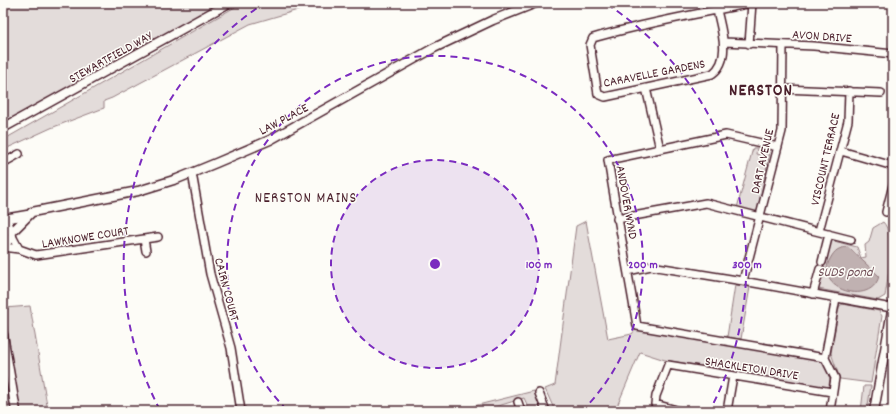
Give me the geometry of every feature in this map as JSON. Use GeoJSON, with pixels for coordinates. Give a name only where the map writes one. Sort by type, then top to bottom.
{"type":"FeatureCollection","features":[{"type":"Feature","properties":{"kind":"street","name":"STEWARTFIELD WAY"},"geometry":{"type":"LineString","coordinates":[[3,128],[228,3]]}},
{"type":"Feature","properties":{"kind":"street","name":"LAW PLACE"},"geometry":{"type":"LineString","coordinates":[[3,218],[27,215],[46,208],[138,191],[192,174],[270,140],[470,31],[536,3]]}},
{"type":"Feature","properties":{"kind":"street"},"geometry":{"type":"LineString","coordinates":[[717,10],[751,3],[749,44]]}},
{"type":"Feature","properties":{"kind":"street","name":"CARAVELLE GARDENS"},"geometry":{"type":"LineString","coordinates":[[717,10],[724,42],[720,66],[712,74],[601,96],[598,90],[590,45],[591,40],[634,28],[717,10]]}},
{"type":"Feature","properties":{"kind":"street","name":"AVON DRIVE"},"geometry":{"type":"LineString","coordinates":[[724,42],[783,44],[893,54]]}},
{"type":"Feature","properties":{"kind":"street","name":"DART AVENUE"},"geometry":{"type":"LineString","coordinates":[[742,281],[782,131],[783,44]]}},
{"type":"Feature","properties":{"kind":"street"},"geometry":{"type":"LineString","coordinates":[[646,88],[660,149]]}},
{"type":"Feature","properties":{"kind":"street"},"geometry":{"type":"LineString","coordinates":[[783,89],[881,93]]}},
{"type":"Feature","properties":{"kind":"street","name":"VISCOUNT TERRACE"},"geometry":{"type":"LineString","coordinates":[[819,231],[848,121],[849,91]]}},
{"type":"Feature","properties":{"kind":"street","name":"ANDOVER WYND"},"geometry":{"type":"LineString","coordinates":[[778,147],[726,134],[608,160],[617,220],[628,271],[637,326],[825,358]]}},
{"type":"Feature","properties":{"kind":"street"},"geometry":{"type":"LineString","coordinates":[[841,151],[893,166]]}},
{"type":"Feature","properties":{"kind":"street"},"geometry":{"type":"LineString","coordinates":[[3,163],[19,154]]}},
{"type":"Feature","properties":{"kind":"street","name":"CAIRN COURT"},"geometry":{"type":"LineString","coordinates":[[192,174],[210,274],[231,348],[241,411]]}},
{"type":"Feature","properties":{"kind":"street"},"geometry":{"type":"LineString","coordinates":[[886,212],[893,185]]}},
{"type":"Feature","properties":{"kind":"street"},"geometry":{"type":"LineString","coordinates":[[617,220],[706,202],[851,240]]}},
{"type":"Feature","properties":{"kind":"street","name":"LAW PLACE"},"geometry":{"type":"LineString","coordinates":[[3,247],[27,215]]}},
{"type":"Feature","properties":{"kind":"street"},"geometry":{"type":"LineString","coordinates":[[3,218],[8,223],[19,249]]}},
{"type":"Feature","properties":{"kind":"street"},"geometry":{"type":"LineString","coordinates":[[813,294],[829,234]]}},
{"type":"Feature","properties":{"kind":"street"},"geometry":{"type":"LineString","coordinates":[[144,239],[158,237]]}},
{"type":"Feature","properties":{"kind":"street","name":"LAWKNOWE COURT"},"geometry":{"type":"LineString","coordinates":[[3,247],[19,249],[36,255],[144,239],[146,251]]}},
{"type":"Feature","properties":{"kind":"street"},"geometry":{"type":"LineString","coordinates":[[628,271],[650,266],[893,307],[874,411]]}},
{"type":"Feature","properties":{"kind":"street"},"geometry":{"type":"LineString","coordinates":[[830,411],[834,374],[825,358],[836,298]]}},
{"type":"Feature","properties":{"kind":"street"},"geometry":{"type":"LineString","coordinates":[[3,335],[16,411]]}},
{"type":"Feature","properties":{"kind":"street","name":"SHACKLETON DRIVE"},"geometry":{"type":"LineString","coordinates":[[680,411],[655,404],[656,396],[668,364],[832,392]]}},
{"type":"Feature","properties":{"kind":"street"},"geometry":{"type":"LineString","coordinates":[[727,411],[733,376]]}},
{"type":"Feature","properties":{"kind":"street"},"geometry":{"type":"LineString","coordinates":[[539,393],[546,411]]}},
{"type":"Feature","properties":{"kind":"street"},"geometry":{"type":"LineString","coordinates":[[518,402],[521,411]]}},
{"type":"Feature","properties":{"kind":"shaded area"},"geometry":{"type":"Polygon","coordinates":[[[3,3],[220,3],[3,124],[3,3]]]}},
{"type":"Feature","properties":{"kind":"shaded area"},"geometry":{"type":"Polygon","coordinates":[[[242,3],[322,3],[250,24],[104,101],[104,108],[51,128],[3,150],[3,140],[242,3]]]}},
{"type":"Feature","properties":{"kind":"shaded area"},"geometry":{"type":"Polygon","coordinates":[[[753,148],[757,148],[756,154],[764,156],[766,150],[770,152],[757,212],[737,208],[753,148]]]}},
{"type":"Feature","properties":{"kind":"shaded area"},"geometry":{"type":"Polygon","coordinates":[[[586,221],[608,339],[632,334],[635,330],[642,330],[824,362],[830,377],[829,386],[826,387],[665,360],[640,352],[615,411],[555,411],[545,389],[555,385],[576,226],[586,221]]]}},
{"type":"Feature","properties":{"kind":"shaded area"},"geometry":{"type":"Polygon","coordinates":[[[883,222],[887,228],[890,246],[885,296],[878,300],[818,289],[830,240],[857,247],[861,258],[866,257],[865,245],[869,242],[873,228],[883,222]]]}},
{"type":"Feature","properties":{"kind":"shaded area"},"geometry":{"type":"Polygon","coordinates":[[[735,285],[750,287],[741,339],[727,337],[735,285]]]}},
{"type":"Feature","properties":{"kind":"shaded area"},"geometry":{"type":"Polygon","coordinates":[[[843,304],[879,311],[882,316],[871,383],[840,379],[831,353],[839,306],[843,304]]]}},
{"type":"Feature","properties":{"kind":"shaded area"},"geometry":{"type":"Polygon","coordinates":[[[30,306],[48,411],[20,411],[4,308],[30,306]]]}},
{"type":"Feature","properties":{"kind":"shaded area"},"geometry":{"type":"Polygon","coordinates":[[[3,361],[5,362],[13,411],[5,411],[3,361]]]}},
{"type":"Feature","properties":{"kind":"shaded area"},"geometry":{"type":"Polygon","coordinates":[[[864,386],[871,386],[867,411],[861,411],[864,386]]]}},
{"type":"Feature","properties":{"kind":"shaded area"},"geometry":{"type":"Polygon","coordinates":[[[534,391],[542,411],[530,411],[524,398],[482,411],[454,411],[534,391]]]}},
{"type":"Feature","properties":{"kind":"water","name":"SUDS pond"},"geometry":{"type":"Polygon","coordinates":[[[848,247],[879,276],[874,285],[866,291],[846,291],[836,286],[830,279],[827,270],[830,259],[837,250],[848,247]]]}},
{"type":"Feature","properties":{"kind":"district","name":"NERSTON"},"geometry":{"type":"Point","coordinates":[761,89]}},
{"type":"Feature","properties":{"kind":"district","name":"NERSTON MAINS"},"geometry":{"type":"Point","coordinates":[306,197]}}]}
